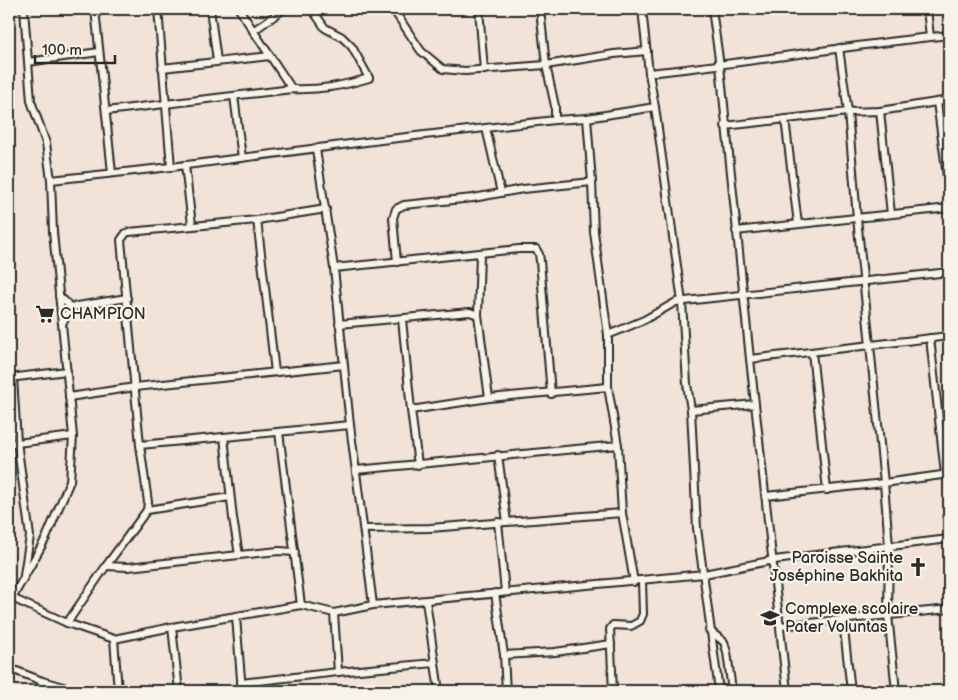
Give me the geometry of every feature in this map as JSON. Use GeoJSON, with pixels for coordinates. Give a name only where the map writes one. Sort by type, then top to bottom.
{"type":"FeatureCollection","features":[{"type":"Feature","properties":{"kind":"street"},"geometry":{"type":"LineString","coordinates":[[24,9],[31,101],[46,143],[52,180],[53,232],[73,436],[70,481],[59,510],[10,601],[114,639],[172,627],[301,606],[334,613],[373,605],[634,582],[704,574],[774,560],[949,539]]}},
{"type":"Feature","properties":{"kind":"street"},"geometry":{"type":"LineString","coordinates":[[95,9],[112,173]]}},
{"type":"Feature","properties":{"kind":"street"},"geometry":{"type":"LineString","coordinates":[[158,9],[171,167]]}},
{"type":"Feature","properties":{"kind":"street"},"geometry":{"type":"LineString","coordinates":[[210,9],[217,61]]}},
{"type":"Feature","properties":{"kind":"street"},"geometry":{"type":"LineString","coordinates":[[239,9],[292,89]]}},
{"type":"Feature","properties":{"kind":"street"},"geometry":{"type":"LineString","coordinates":[[253,31],[284,9]]}},
{"type":"Feature","properties":{"kind":"street"},"geometry":{"type":"LineString","coordinates":[[106,111],[292,89],[315,90],[339,87],[370,78],[352,47],[342,37],[325,28],[312,9]]}},
{"type":"Feature","properties":{"kind":"street"},"geometry":{"type":"LineString","coordinates":[[393,9],[421,51],[443,69],[465,71],[546,65],[614,54],[647,51]]}},
{"type":"Feature","properties":{"kind":"street"},"geometry":{"type":"LineString","coordinates":[[479,9],[484,70]]}},
{"type":"Feature","properties":{"kind":"street"},"geometry":{"type":"LineString","coordinates":[[540,9],[546,65],[555,106],[555,120]]}},
{"type":"Feature","properties":{"kind":"street"},"geometry":{"type":"LineString","coordinates":[[642,9],[649,73],[682,302],[687,384],[691,410],[697,528],[719,691]]}},
{"type":"Feature","properties":{"kind":"street"},"geometry":{"type":"LineString","coordinates":[[712,9],[720,66],[736,231],[774,560],[787,691]]}},
{"type":"Feature","properties":{"kind":"street"},"geometry":{"type":"LineString","coordinates":[[927,9],[930,37]]}},
{"type":"Feature","properties":{"kind":"street"},"geometry":{"type":"LineString","coordinates":[[649,73],[720,66],[839,48],[949,36]]}},
{"type":"Feature","properties":{"kind":"street"},"geometry":{"type":"LineString","coordinates":[[839,48],[848,112],[856,218],[884,483],[888,546],[888,616],[896,691]]}},
{"type":"Feature","properties":{"kind":"street"},"geometry":{"type":"LineString","coordinates":[[28,62],[98,52]]}},
{"type":"Feature","properties":{"kind":"street"},"geometry":{"type":"LineString","coordinates":[[162,68],[270,56]]}},
{"type":"Feature","properties":{"kind":"street"},"geometry":{"type":"LineString","coordinates":[[234,96],[242,158]]}},
{"type":"Feature","properties":{"kind":"street"},"geometry":{"type":"LineString","coordinates":[[725,126],[848,112],[880,111],[949,100]]}},
{"type":"Feature","properties":{"kind":"street"},"geometry":{"type":"LineString","coordinates":[[937,102],[947,155],[949,192]]}},
{"type":"Feature","properties":{"kind":"street"},"geometry":{"type":"LineString","coordinates":[[52,180],[555,120],[587,118],[655,107]]}},
{"type":"Feature","properties":{"kind":"street"},"geometry":{"type":"LineString","coordinates":[[880,111],[891,214]]}},
{"type":"Feature","properties":{"kind":"street"},"geometry":{"type":"LineString","coordinates":[[587,118],[594,232],[608,335],[608,387],[618,445],[622,513],[634,582]]}},
{"type":"Feature","properties":{"kind":"street"},"geometry":{"type":"LineString","coordinates":[[786,119],[798,224]]}},
{"type":"Feature","properties":{"kind":"street"},"geometry":{"type":"LineString","coordinates":[[486,128],[501,193]]}},
{"type":"Feature","properties":{"kind":"street"},"geometry":{"type":"LineString","coordinates":[[316,149],[334,268],[350,425],[373,605]]}},
{"type":"Feature","properties":{"kind":"street"},"geometry":{"type":"LineString","coordinates":[[186,165],[192,225]]}},
{"type":"Feature","properties":{"kind":"street"},"geometry":{"type":"LineString","coordinates":[[397,262],[392,218],[396,209],[404,205],[592,182]]}},
{"type":"Feature","properties":{"kind":"street"},"geometry":{"type":"LineString","coordinates":[[736,231],[949,208]]}},
{"type":"Feature","properties":{"kind":"street"},"geometry":{"type":"LineString","coordinates":[[67,623],[147,510],[148,494],[140,445],[127,298],[120,248],[123,236],[129,232],[257,220],[326,210]]}},
{"type":"Feature","properties":{"kind":"street"},"geometry":{"type":"LineString","coordinates":[[257,220],[275,372]]}},
{"type":"Feature","properties":{"kind":"street"},"geometry":{"type":"LineString","coordinates":[[334,268],[534,249],[539,254],[551,394]]}},
{"type":"Feature","properties":{"kind":"street"},"geometry":{"type":"LineString","coordinates":[[480,254],[478,315],[489,398]]}},
{"type":"Feature","properties":{"kind":"street"},"geometry":{"type":"LineString","coordinates":[[608,335],[644,320],[671,304],[949,272]]}},
{"type":"Feature","properties":{"kind":"street"},"geometry":{"type":"LineString","coordinates":[[59,296],[71,306],[127,298]]}},
{"type":"Feature","properties":{"kind":"street"},"geometry":{"type":"LineString","coordinates":[[63,322],[71,306]]}},
{"type":"Feature","properties":{"kind":"street"},"geometry":{"type":"LineString","coordinates":[[339,324],[470,312],[478,315]]}},
{"type":"Feature","properties":{"kind":"street"},"geometry":{"type":"LineString","coordinates":[[402,319],[418,465]]}},
{"type":"Feature","properties":{"kind":"street"},"geometry":{"type":"LineString","coordinates":[[750,358],[949,336]]}},
{"type":"Feature","properties":{"kind":"street"},"geometry":{"type":"LineString","coordinates":[[766,496],[947,474],[930,338]]}},
{"type":"Feature","properties":{"kind":"street"},"geometry":{"type":"LineString","coordinates":[[812,352],[827,490]]}},
{"type":"Feature","properties":{"kind":"street"},"geometry":{"type":"LineString","coordinates":[[69,397],[135,387],[344,366]]}},
{"type":"Feature","properties":{"kind":"street"},"geometry":{"type":"LineString","coordinates":[[23,579],[30,544],[11,378],[67,371]]}},
{"type":"Feature","properties":{"kind":"street"},"geometry":{"type":"LineString","coordinates":[[411,410],[489,398],[551,394],[608,387]]}},
{"type":"Feature","properties":{"kind":"street"},"geometry":{"type":"LineString","coordinates":[[691,410],[755,404]]}},
{"type":"Feature","properties":{"kind":"street"},"geometry":{"type":"LineString","coordinates":[[140,445],[350,425]]}},
{"type":"Feature","properties":{"kind":"street"},"geometry":{"type":"LineString","coordinates":[[279,432],[301,606]]}},
{"type":"Feature","properties":{"kind":"street"},"geometry":{"type":"LineString","coordinates":[[9,444],[73,436]]}},
{"type":"Feature","properties":{"kind":"street"},"geometry":{"type":"LineString","coordinates":[[224,437],[230,497],[239,555]]}},
{"type":"Feature","properties":{"kind":"street"},"geometry":{"type":"LineString","coordinates":[[356,470],[618,445]]}},
{"type":"Feature","properties":{"kind":"street"},"geometry":{"type":"LineString","coordinates":[[498,455],[507,522]]}},
{"type":"Feature","properties":{"kind":"street"},"geometry":{"type":"LineString","coordinates":[[147,510],[230,497]]}},
{"type":"Feature","properties":{"kind":"street"},"geometry":{"type":"LineString","coordinates":[[364,529],[430,528],[622,513]]}},
{"type":"Feature","properties":{"kind":"street"},"geometry":{"type":"LineString","coordinates":[[498,522],[505,592]]}},
{"type":"Feature","properties":{"kind":"street"},"geometry":{"type":"LineString","coordinates":[[30,544],[35,548],[40,548]]}},
{"type":"Feature","properties":{"kind":"street"},"geometry":{"type":"LineString","coordinates":[[106,566],[128,567],[279,551],[294,552]]}},
{"type":"Feature","properties":{"kind":"street"},"geometry":{"type":"LineString","coordinates":[[613,691],[609,632],[613,625],[630,626],[636,624],[642,618],[642,581]]}},
{"type":"Feature","properties":{"kind":"street"},"geometry":{"type":"LineString","coordinates":[[495,593],[504,655],[506,691]]}},
{"type":"Feature","properties":{"kind":"street"},"geometry":{"type":"LineString","coordinates":[[426,601],[439,691]]}},
{"type":"Feature","properties":{"kind":"street"},"geometry":{"type":"LineString","coordinates":[[780,626],[949,609]]}},
{"type":"Feature","properties":{"kind":"street"},"geometry":{"type":"LineString","coordinates":[[334,613],[338,672]]}},
{"type":"Feature","properties":{"kind":"street"},"geometry":{"type":"LineString","coordinates":[[236,617],[242,691]]}},
{"type":"Feature","properties":{"kind":"street"},"geometry":{"type":"LineString","coordinates":[[843,620],[851,691]]}},
{"type":"Feature","properties":{"kind":"street"},"geometry":{"type":"LineString","coordinates":[[172,627],[179,691]]}},
{"type":"Feature","properties":{"kind":"street"},"geometry":{"type":"LineString","coordinates":[[710,630],[724,642],[732,691]]}},
{"type":"Feature","properties":{"kind":"street"},"geometry":{"type":"LineString","coordinates":[[114,639],[118,691]]}},
{"type":"Feature","properties":{"kind":"street"},"geometry":{"type":"LineString","coordinates":[[504,655],[555,652],[611,644]]}},
{"type":"Feature","properties":{"kind":"street"},"geometry":{"type":"LineString","coordinates":[[241,683],[434,663]]}},
{"type":"Feature","properties":{"kind":"street"},"geometry":{"type":"LineString","coordinates":[[9,668],[42,681],[77,691]]}},
{"type":"Feature","properties":{"kind":"street"},"geometry":{"type":"LineString","coordinates":[[42,681],[43,691]]}},
{"type":"Feature","properties":{"kind":"place","name":"CHAMPION"},"geometry":{"type":"Point","coordinates":[45,314]}},
{"type":"Feature","properties":{"kind":"place","name":"Paroisse Sainte Joséphine Bakhita"},"geometry":{"type":"Point","coordinates":[918,567]}},
{"type":"Feature","properties":{"kind":"place","name":"Complexe scolaire Pater Voluntas"},"geometry":{"type":"Point","coordinates":[770,618]}}]}
